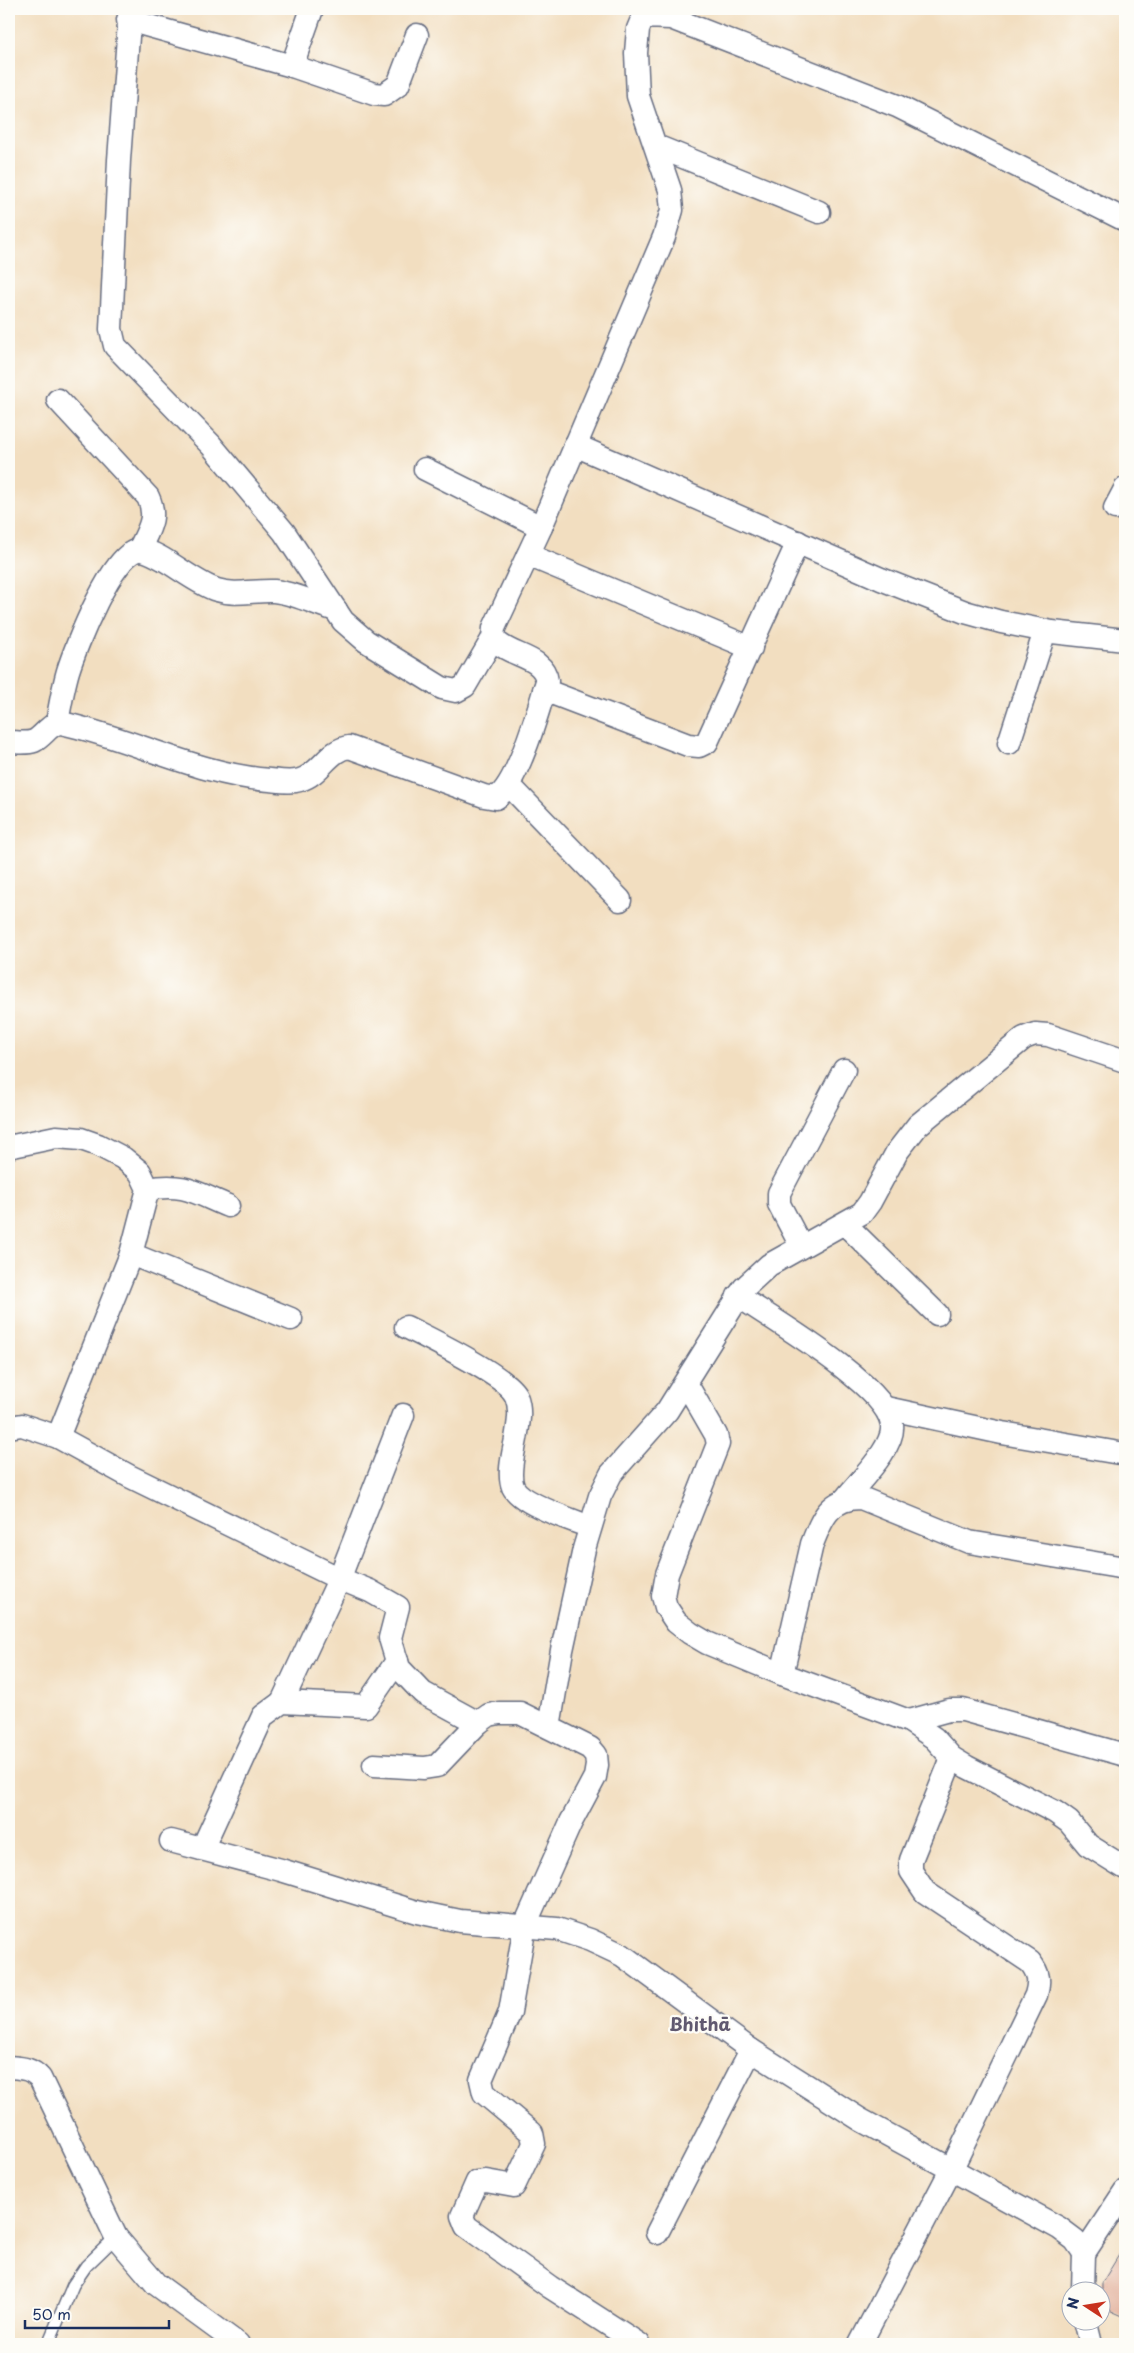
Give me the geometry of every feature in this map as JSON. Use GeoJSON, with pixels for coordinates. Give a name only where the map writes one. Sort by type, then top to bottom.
{"type":"FeatureCollection","features":[{"type":"Feature","properties":{"kind":"street"},"geometry":{"type":"LineString","coordinates":[[292,66],[312,9]]}},
{"type":"Feature","properties":{"kind":"street"},"geometry":{"type":"LineString","coordinates":[[417,35],[398,85],[384,95],[374,94],[129,14],[111,319],[115,346],[211,445],[284,532],[343,621],[366,641],[409,669],[452,692],[465,686],[493,638],[498,617],[541,527],[669,224],[672,210],[670,190],[638,96],[636,53],[638,29],[642,13],[671,18],[896,106],[1125,220]]}},
{"type":"Feature","properties":{"kind":"street"},"geometry":{"type":"LineString","coordinates":[[656,146],[819,212]]}},
{"type":"Feature","properties":{"kind":"street"},"geometry":{"type":"LineString","coordinates":[[58,400],[148,497],[153,508],[152,519],[139,550]]}},
{"type":"Feature","properties":{"kind":"street"},"geometry":{"type":"LineString","coordinates":[[575,445],[965,612],[1001,622],[1046,631],[1125,640]]}},
{"type":"Feature","properties":{"kind":"street"},"geometry":{"type":"LineString","coordinates":[[424,469],[541,527]]}},
{"type":"Feature","properties":{"kind":"street"},"geometry":{"type":"LineString","coordinates":[[544,690],[688,745],[699,746],[707,742],[798,542]]}},
{"type":"Feature","properties":{"kind":"street"},"geometry":{"type":"LineString","coordinates":[[48,730],[68,670],[88,620],[108,579],[129,553],[139,550],[150,553],[203,586],[220,591],[238,594],[276,591],[336,610]]}},
{"type":"Feature","properties":{"kind":"street"},"geometry":{"type":"LineString","coordinates":[[528,555],[751,648]]}},
{"type":"Feature","properties":{"kind":"street"},"geometry":{"type":"LineString","coordinates":[[1009,743],[1046,631]]}},
{"type":"Feature","properties":{"kind":"street"},"geometry":{"type":"LineString","coordinates":[[9,742],[29,742],[48,730],[66,724],[233,776],[254,779],[300,780],[314,774],[338,748],[349,746],[484,796],[496,798],[504,793],[509,785],[547,681],[546,672],[539,664],[504,648],[493,638]]}},
{"type":"Feature","properties":{"kind":"street"},"geometry":{"type":"LineString","coordinates":[[509,785],[620,900]]}},
{"type":"Feature","properties":{"kind":"street"},"geometry":{"type":"LineString","coordinates":[[549,1727],[568,1621],[590,1527],[600,1496],[611,1474],[667,1411],[738,1296],[769,1265],[862,1213],[897,1152],[918,1125],[1024,1038],[1035,1034],[1048,1035],[1125,1060]]}},
{"type":"Feature","properties":{"kind":"street"},"geometry":{"type":"LineString","coordinates":[[801,1246],[779,1204],[779,1193],[844,1070]]}},
{"type":"Feature","properties":{"kind":"street"},"geometry":{"type":"LineString","coordinates":[[9,1145],[13,1146],[56,1137],[80,1139],[98,1145],[123,1158],[140,1172],[148,1189],[132,1254],[58,1437]]}},
{"type":"Feature","properties":{"kind":"street"},"geometry":{"type":"LineString","coordinates":[[148,1189],[168,1185],[184,1188],[228,1206]]}},
{"type":"Feature","properties":{"kind":"street"},"geometry":{"type":"LineString","coordinates":[[845,1224],[937,1314]]}},
{"type":"Feature","properties":{"kind":"street"},"geometry":{"type":"LineString","coordinates":[[132,1254],[291,1319]]}},
{"type":"Feature","properties":{"kind":"street"},"geometry":{"type":"LineString","coordinates":[[738,1296],[855,1376],[886,1408],[892,1426],[889,1440],[873,1465],[846,1498],[832,1506],[820,1524],[812,1544],[782,1674]]}},
{"type":"Feature","properties":{"kind":"street"},"geometry":{"type":"LineString","coordinates":[[406,1327],[478,1366],[515,1394],[520,1408],[512,1469],[513,1486],[519,1494],[533,1503],[590,1527]]}},
{"type":"Feature","properties":{"kind":"street"},"geometry":{"type":"LineString","coordinates":[[686,1383],[716,1435],[718,1444],[667,1574],[663,1596],[666,1607],[676,1622],[707,1643],[782,1674],[909,1721],[934,1738],[952,1758],[1000,1785],[1055,1812],[1069,1822],[1088,1845],[1125,1868]]}},
{"type":"Feature","properties":{"kind":"street"},"geometry":{"type":"LineString","coordinates":[[886,1408],[1002,1433],[1125,1454]]}},
{"type":"Feature","properties":{"kind":"street"},"geometry":{"type":"LineString","coordinates":[[202,1849],[263,1716],[282,1702],[338,1578],[403,1415]]}},
{"type":"Feature","properties":{"kind":"street"},"geometry":{"type":"LineString","coordinates":[[9,1427],[22,1426],[58,1437],[129,1476],[338,1578],[370,1591],[398,1607],[390,1638],[399,1668],[422,1693],[478,1723]]}},
{"type":"Feature","properties":{"kind":"street"},"geometry":{"type":"LineString","coordinates":[[846,1498],[861,1498],[969,1542],[1125,1568]]}},
{"type":"Feature","properties":{"kind":"street"},"geometry":{"type":"LineString","coordinates":[[282,1702],[366,1706],[397,1661]]}},
{"type":"Feature","properties":{"kind":"street"},"geometry":{"type":"LineString","coordinates":[[909,1721],[950,1710],[963,1710],[1125,1755]]}},
{"type":"Feature","properties":{"kind":"street"},"geometry":{"type":"LineString","coordinates":[[374,1765],[424,1768],[436,1766],[478,1723],[489,1715],[520,1714],[590,1748],[596,1756],[597,1765],[594,1777],[571,1822],[525,1925],[510,2012],[484,2070],[481,2087],[484,2093],[532,2133],[534,2144],[514,2186],[486,2181],[477,2182],[463,2211],[463,2221],[466,2226],[550,2286],[639,2344]]}},
{"type":"Feature","properties":{"kind":"street"},"geometry":{"type":"LineString","coordinates":[[860,2344],[951,2170],[1033,2001],[1039,1983],[1037,1970],[1030,1962],[925,1892],[911,1871],[911,1860],[952,1758]]}},
{"type":"Feature","properties":{"kind":"street"},"geometry":{"type":"LineString","coordinates":[[171,1841],[281,1870],[417,1912],[460,1920],[556,1929],[590,1940],[622,1955],[751,2050],[861,2120],[1059,2228],[1075,2240],[1084,2253]]}},
{"type":"Feature","properties":{"kind":"street"},"geometry":{"type":"LineString","coordinates":[[657,2234],[751,2050]]}},
{"type":"Feature","properties":{"kind":"street"},"geometry":{"type":"LineString","coordinates":[[9,2067],[34,2071],[40,2078],[116,2237],[156,2284],[238,2344]]}},
{"type":"Feature","properties":{"kind":"street"},"geometry":{"type":"LineString","coordinates":[[1083,2280],[1084,2253],[1125,2192]]}},
{"type":"Feature","properties":{"kind":"street"},"geometry":{"type":"LineString","coordinates":[[1088,2330],[1091,2344]]}},
{"type":"Feature","properties":{"kind":"lane"},"geometry":{"type":"LineString","coordinates":[[48,2344],[73,2285],[86,2266],[116,2237]]}},
{"type":"Feature","properties":{"kind":"building"},"geometry":{"type":"Polygon","coordinates":[[[1125,2245],[1125,2317],[1112,2311],[1112,2280],[1104,2280],[1125,2245]]]}},
{"type":"Feature","properties":{"kind":"district","name":"Bhithā"},"geometry":{"type":"Point","coordinates":[700,2025]}}]}
